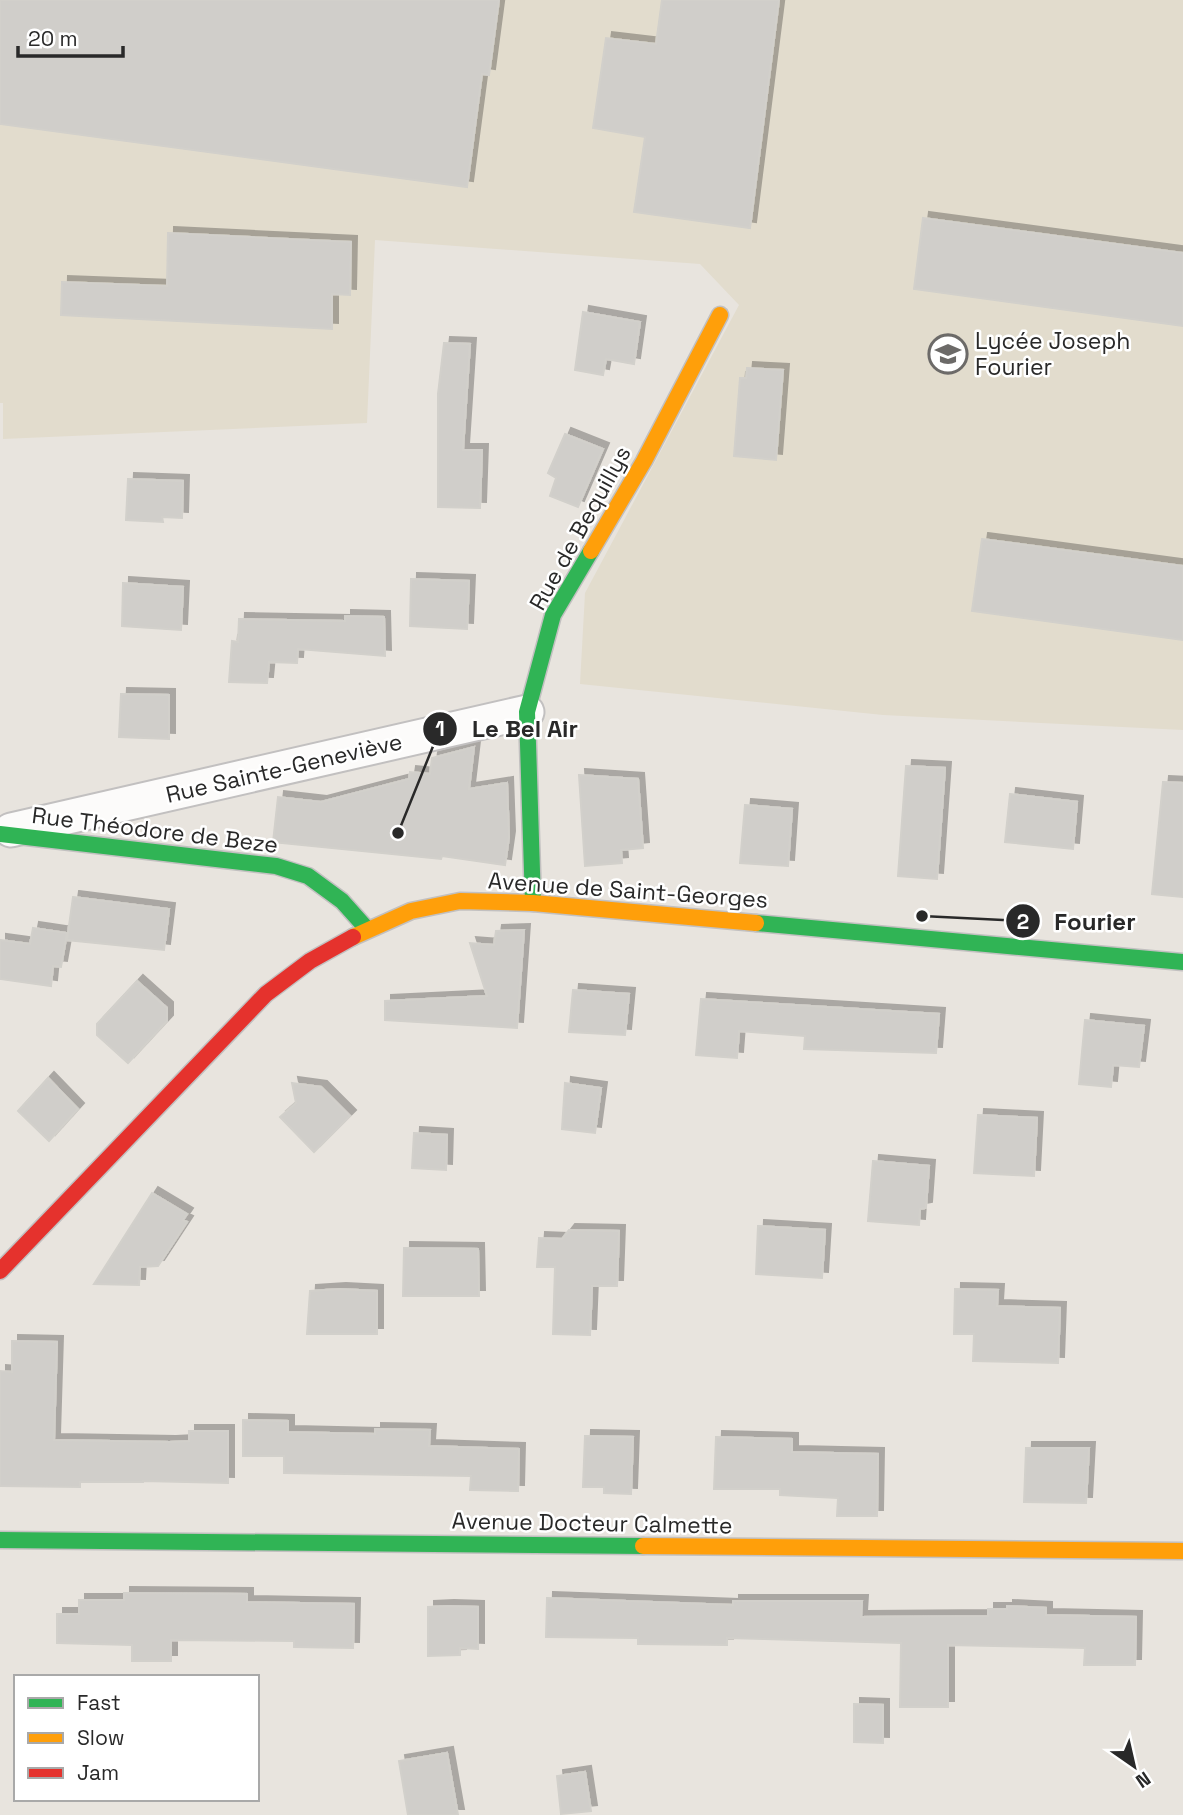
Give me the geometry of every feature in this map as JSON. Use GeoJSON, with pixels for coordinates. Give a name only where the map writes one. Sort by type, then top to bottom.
{"type":"FeatureCollection","features":[{"type":"Feature","properties":{"kind":"street","name":"Rue de Bequillys"},"geometry":{"type":"LineString","coordinates":[[533,902],[527,712],[553,615],[644,461],[720,314]]}},
{"type":"Feature","properties":{"kind":"street","name":"Rue Sainte-Geneviève"},"geometry":{"type":"LineString","coordinates":[[0,833],[527,712]]}},
{"type":"Feature","properties":{"kind":"street","name":"Rue Théodore de Beze"},"geometry":{"type":"LineString","coordinates":[[0,833],[276,866],[308,876],[342,901],[367,929]]}},
{"type":"Feature","properties":{"kind":"street","name":"Avenue de Saint-Georges"},"geometry":{"type":"LineString","coordinates":[[0,1271],[266,994],[310,961],[367,929],[411,911],[460,901],[533,902],[1183,962]]}},
{"type":"Feature","properties":{"kind":"street","name":"Avenue Docteur Calmette"},"geometry":{"type":"LineString","coordinates":[[0,1540],[1183,1551]]}},
{"type":"Feature","properties":{"kind":"shaded area","name":"Lycée Joseph Fourier"},"geometry":{"type":"Polygon","coordinates":[[[0,0],[1183,0],[1183,730],[883,715],[580,684],[585,593],[739,305],[700,264],[375,240],[367,423],[3,439],[3,403],[0,403],[0,0]]]}},
{"type":"Feature","properties":{"kind":"building"},"geometry":{"type":"Polygon","coordinates":[[[0,0],[499,0],[489,75],[482,74],[467,187],[0,124],[0,0]]]}},
{"type":"Feature","properties":{"kind":"building"},"geometry":{"type":"Polygon","coordinates":[[[662,0],[779,0],[750,228],[634,212],[645,137],[593,128],[606,38],[656,44],[662,0]]]}},
{"type":"Feature","properties":{"kind":"building"},"geometry":{"type":"Polygon","coordinates":[[[923,218],[1183,253],[1183,326],[914,289],[923,218]]]}},
{"type":"Feature","properties":{"kind":"building"},"geometry":{"type":"Polygon","coordinates":[[[168,233],[351,242],[350,295],[332,294],[332,329],[61,315],[62,282],[167,286],[168,233]]]}},
{"type":"Feature","properties":{"kind":"building"},"geometry":{"type":"Polygon","coordinates":[[[583,312],[640,322],[634,364],[606,359],[603,375],[575,370],[583,312]]]}},
{"type":"Feature","properties":{"kind":"building"},"geometry":{"type":"Polygon","coordinates":[[[444,343],[470,344],[463,450],[482,450],[480,508],[438,507],[438,394],[444,343]]]}},
{"type":"Feature","properties":{"kind":"building"},"geometry":{"type":"Polygon","coordinates":[[[747,368],[783,370],[776,460],[734,456],[740,378],[746,378],[747,368]]]}},
{"type":"Feature","properties":{"kind":"building"},"geometry":{"type":"Polygon","coordinates":[[[565,434],[603,449],[578,507],[550,496],[556,478],[548,473],[565,434]]]}},
{"type":"Feature","properties":{"kind":"building"},"geometry":{"type":"Polygon","coordinates":[[[128,479],[183,481],[182,518],[162,517],[163,522],[126,520],[128,479]]]}},
{"type":"Feature","properties":{"kind":"building"},"geometry":{"type":"Polygon","coordinates":[[[982,539],[1183,566],[1183,640],[972,611],[982,539]]]}},
{"type":"Feature","properties":{"kind":"building"},"geometry":{"type":"Polygon","coordinates":[[[411,579],[469,581],[467,629],[410,626],[411,579]]]}},
{"type":"Feature","properties":{"kind":"building"},"geometry":{"type":"Polygon","coordinates":[[[123,583],[183,587],[181,630],[122,626],[123,583]]]}},
{"type":"Feature","properties":{"kind":"building"},"geometry":{"type":"Polygon","coordinates":[[[345,616],[384,617],[385,656],[298,649],[297,663],[269,662],[267,683],[229,682],[232,641],[238,642],[239,619],[345,621],[345,616]]]}},
{"type":"Feature","properties":{"kind":"building"},"geometry":{"type":"Polygon","coordinates":[[[121,694],[169,695],[169,739],[119,737],[121,694]]]}},
{"type":"Feature","properties":{"kind":"building"},"geometry":{"type":"Polygon","coordinates":[[[474,747],[469,789],[507,783],[509,837],[505,865],[442,856],[441,859],[273,842],[278,797],[321,802],[409,779],[410,772],[430,774],[432,758],[474,747]]]}},
{"type":"Feature","properties":{"kind":"building"},"geometry":{"type":"Polygon","coordinates":[[[906,766],[945,768],[937,879],[898,876],[906,766]]]}},
{"type":"Feature","properties":{"kind":"building"},"geometry":{"type":"Polygon","coordinates":[[[579,775],[638,779],[643,848],[621,850],[622,863],[585,866],[579,775]]]}},
{"type":"Feature","properties":{"kind":"building"},"geometry":{"type":"Polygon","coordinates":[[[1163,782],[1183,783],[1183,897],[1152,894],[1163,782]]]}},
{"type":"Feature","properties":{"kind":"building"},"geometry":{"type":"Polygon","coordinates":[[[1010,794],[1077,802],[1073,849],[1005,842],[1010,794]]]}},
{"type":"Feature","properties":{"kind":"building"},"geometry":{"type":"Polygon","coordinates":[[[745,805],[792,809],[788,866],[740,863],[745,805]]]}},
{"type":"Feature","properties":{"kind":"building"},"geometry":{"type":"Polygon","coordinates":[[[73,897],[169,909],[164,950],[67,940],[73,897]]]}},
{"type":"Feature","properties":{"kind":"building"},"geometry":{"type":"Polygon","coordinates":[[[33,928],[67,933],[61,967],[53,966],[51,986],[0,979],[0,940],[30,944],[33,928]]]}},
{"type":"Feature","properties":{"kind":"building"},"geometry":{"type":"Polygon","coordinates":[[[524,930],[517,1028],[385,1020],[385,1001],[487,996],[470,943],[494,945],[496,931],[524,930]]]}},
{"type":"Feature","properties":{"kind":"building"},"geometry":{"type":"Polygon","coordinates":[[[137,981],[167,1008],[167,1021],[128,1063],[97,1035],[97,1024],[137,981]]]}},
{"type":"Feature","properties":{"kind":"building"},"geometry":{"type":"Polygon","coordinates":[[[573,990],[629,994],[625,1035],[569,1032],[573,990]]]}},
{"type":"Feature","properties":{"kind":"building"},"geometry":{"type":"Polygon","coordinates":[[[701,999],[939,1014],[936,1053],[804,1049],[805,1036],[739,1031],[737,1058],[696,1055],[701,999]]]}},
{"type":"Feature","properties":{"kind":"building"},"geometry":{"type":"Polygon","coordinates":[[[1085,1020],[1144,1026],[1139,1067],[1113,1065],[1111,1087],[1079,1084],[1085,1020]]]}},
{"type":"Feature","properties":{"kind":"building"},"geometry":{"type":"Polygon","coordinates":[[[48,1078],[78,1109],[49,1141],[18,1111],[48,1078]]]}},
{"type":"Feature","properties":{"kind":"building"},"geometry":{"type":"Polygon","coordinates":[[[292,1083],[321,1087],[350,1116],[314,1152],[280,1117],[296,1103],[292,1083]]]}},
{"type":"Feature","properties":{"kind":"building"},"geometry":{"type":"Polygon","coordinates":[[[565,1083],[601,1088],[595,1133],[562,1129],[565,1083]]]}},
{"type":"Feature","properties":{"kind":"building"},"geometry":{"type":"Polygon","coordinates":[[[978,1115],[1037,1118],[1034,1176],[974,1173],[978,1115]]]}},
{"type":"Feature","properties":{"kind":"building"},"geometry":{"type":"Polygon","coordinates":[[[414,1133],[447,1135],[446,1170],[412,1168],[414,1133]]]}},
{"type":"Feature","properties":{"kind":"building"},"geometry":{"type":"Polygon","coordinates":[[[873,1161],[929,1166],[926,1208],[920,1209],[919,1225],[868,1221],[873,1161]]]}},
{"type":"Feature","properties":{"kind":"building"},"geometry":{"type":"Polygon","coordinates":[[[152,1193],[187,1214],[183,1220],[187,1222],[158,1266],[140,1267],[139,1285],[94,1284],[152,1193]]]}},
{"type":"Feature","properties":{"kind":"building"},"geometry":{"type":"Polygon","coordinates":[[[758,1226],[825,1230],[822,1278],[756,1274],[758,1226]]]}},
{"type":"Feature","properties":{"kind":"building"},"geometry":{"type":"Polygon","coordinates":[[[569,1230],[619,1231],[617,1286],[592,1286],[590,1335],[553,1334],[555,1267],[537,1267],[539,1238],[562,1239],[569,1230]]]}},
{"type":"Feature","properties":{"kind":"building"},"geometry":{"type":"Polygon","coordinates":[[[404,1248],[478,1249],[479,1296],[403,1296],[404,1248]]]}},
{"type":"Feature","properties":{"kind":"building"},"geometry":{"type":"Polygon","coordinates":[[[955,1289],[998,1290],[997,1306],[1060,1308],[1058,1363],[973,1361],[974,1334],[954,1334],[955,1289]]]}},
{"type":"Feature","properties":{"kind":"building"},"geometry":{"type":"Polygon","coordinates":[[[310,1291],[377,1291],[377,1334],[307,1334],[310,1291]]]}},
{"type":"Feature","properties":{"kind":"building"},"geometry":{"type":"Polygon","coordinates":[[[12,1341],[57,1342],[54,1440],[170,1442],[189,1441],[189,1431],[228,1431],[228,1483],[143,1481],[80,1482],[80,1487],[0,1486],[0,1371],[12,1372],[12,1341]]]}},
{"type":"Feature","properties":{"kind":"building"},"geometry":{"type":"Polygon","coordinates":[[[243,1420],[288,1421],[288,1432],[375,1434],[375,1429],[430,1430],[429,1446],[519,1449],[518,1491],[470,1490],[471,1476],[284,1473],[284,1456],[243,1456],[243,1420]]]}},
{"type":"Feature","properties":{"kind":"building"},"geometry":{"type":"Polygon","coordinates":[[[585,1436],[633,1437],[631,1494],[604,1493],[604,1487],[583,1487],[585,1436]]]}},
{"type":"Feature","properties":{"kind":"building"},"geometry":{"type":"Polygon","coordinates":[[[716,1437],[792,1439],[792,1452],[878,1454],[877,1516],[837,1516],[838,1498],[780,1495],[780,1489],[714,1489],[716,1437]]]}},
{"type":"Feature","properties":{"kind":"building"},"geometry":{"type":"Polygon","coordinates":[[[1026,1448],[1089,1448],[1086,1503],[1024,1502],[1026,1448]]]}},
{"type":"Feature","properties":{"kind":"building"},"geometry":{"type":"Polygon","coordinates":[[[124,1593],[247,1594],[247,1602],[354,1604],[353,1648],[294,1647],[294,1641],[171,1640],[171,1661],[132,1661],[132,1645],[57,1643],[57,1614],[79,1614],[79,1600],[124,1600],[124,1593]]]}},
{"type":"Feature","properties":{"kind":"building"},"geometry":{"type":"Polygon","coordinates":[[[547,1598],[733,1605],[733,1601],[862,1601],[861,1617],[988,1616],[988,1609],[1007,1609],[1007,1606],[1046,1608],[1046,1615],[1136,1617],[1135,1665],[1084,1665],[1085,1648],[948,1645],[948,1707],[900,1707],[901,1643],[727,1638],[727,1645],[638,1644],[638,1638],[546,1637],[547,1598]]]}},
{"type":"Feature","properties":{"kind":"building"},"geometry":{"type":"Polygon","coordinates":[[[428,1607],[478,1607],[478,1649],[460,1648],[460,1655],[428,1656],[428,1607]]]}},
{"type":"Feature","properties":{"kind":"building"},"geometry":{"type":"Polygon","coordinates":[[[854,1704],[883,1705],[883,1743],[854,1742],[854,1704]]]}},
{"type":"Feature","properties":{"kind":"building"},"geometry":{"type":"Polygon","coordinates":[[[447,1753],[458,1815],[408,1815],[399,1761],[447,1753]]]}},
{"type":"Feature","properties":{"kind":"building"},"geometry":{"type":"Polygon","coordinates":[[[585,1772],[591,1811],[561,1814],[557,1776],[585,1772]]]}},
{"type":"Feature","properties":{"kind":"traffic: fast"},"geometry":{"type":"LineString","coordinates":[[533,903],[527,712],[553,615],[591,551]]}},
{"type":"Feature","properties":{"kind":"traffic: fast"},"geometry":{"type":"LineString","coordinates":[[0,834],[276,866],[308,876],[342,901],[367,929]]}},
{"type":"Feature","properties":{"kind":"traffic: fast"},"geometry":{"type":"LineString","coordinates":[[756,923],[1183,962]]}},
{"type":"Feature","properties":{"kind":"traffic: fast"},"geometry":{"type":"LineString","coordinates":[[0,1540],[643,1546]]}},
{"type":"Feature","properties":{"kind":"traffic: slow"},"geometry":{"type":"LineString","coordinates":[[591,551],[644,461],[720,315]]}},
{"type":"Feature","properties":{"kind":"traffic: slow"},"geometry":{"type":"LineString","coordinates":[[353,937],[411,911],[460,901],[533,903],[756,923]]}},
{"type":"Feature","properties":{"kind":"traffic: slow"},"geometry":{"type":"LineString","coordinates":[[643,1546],[1183,1551]]}},
{"type":"Feature","properties":{"kind":"traffic: jam"},"geometry":{"type":"LineString","coordinates":[[0,1271],[266,994],[310,961],[353,937]]}},
{"type":"Feature","properties":{"kind":"place","name":"Lycée Joseph Fourier"},"geometry":{"type":"Point","coordinates":[948,354]}},
{"type":"Feature","properties":{"kind":"place","name":"Le Bel Air"},"geometry":{"type":"Point","coordinates":[398,833]}},
{"type":"Feature","properties":{"kind":"place","name":"Fourier"},"geometry":{"type":"Point","coordinates":[922,916]}}]}
